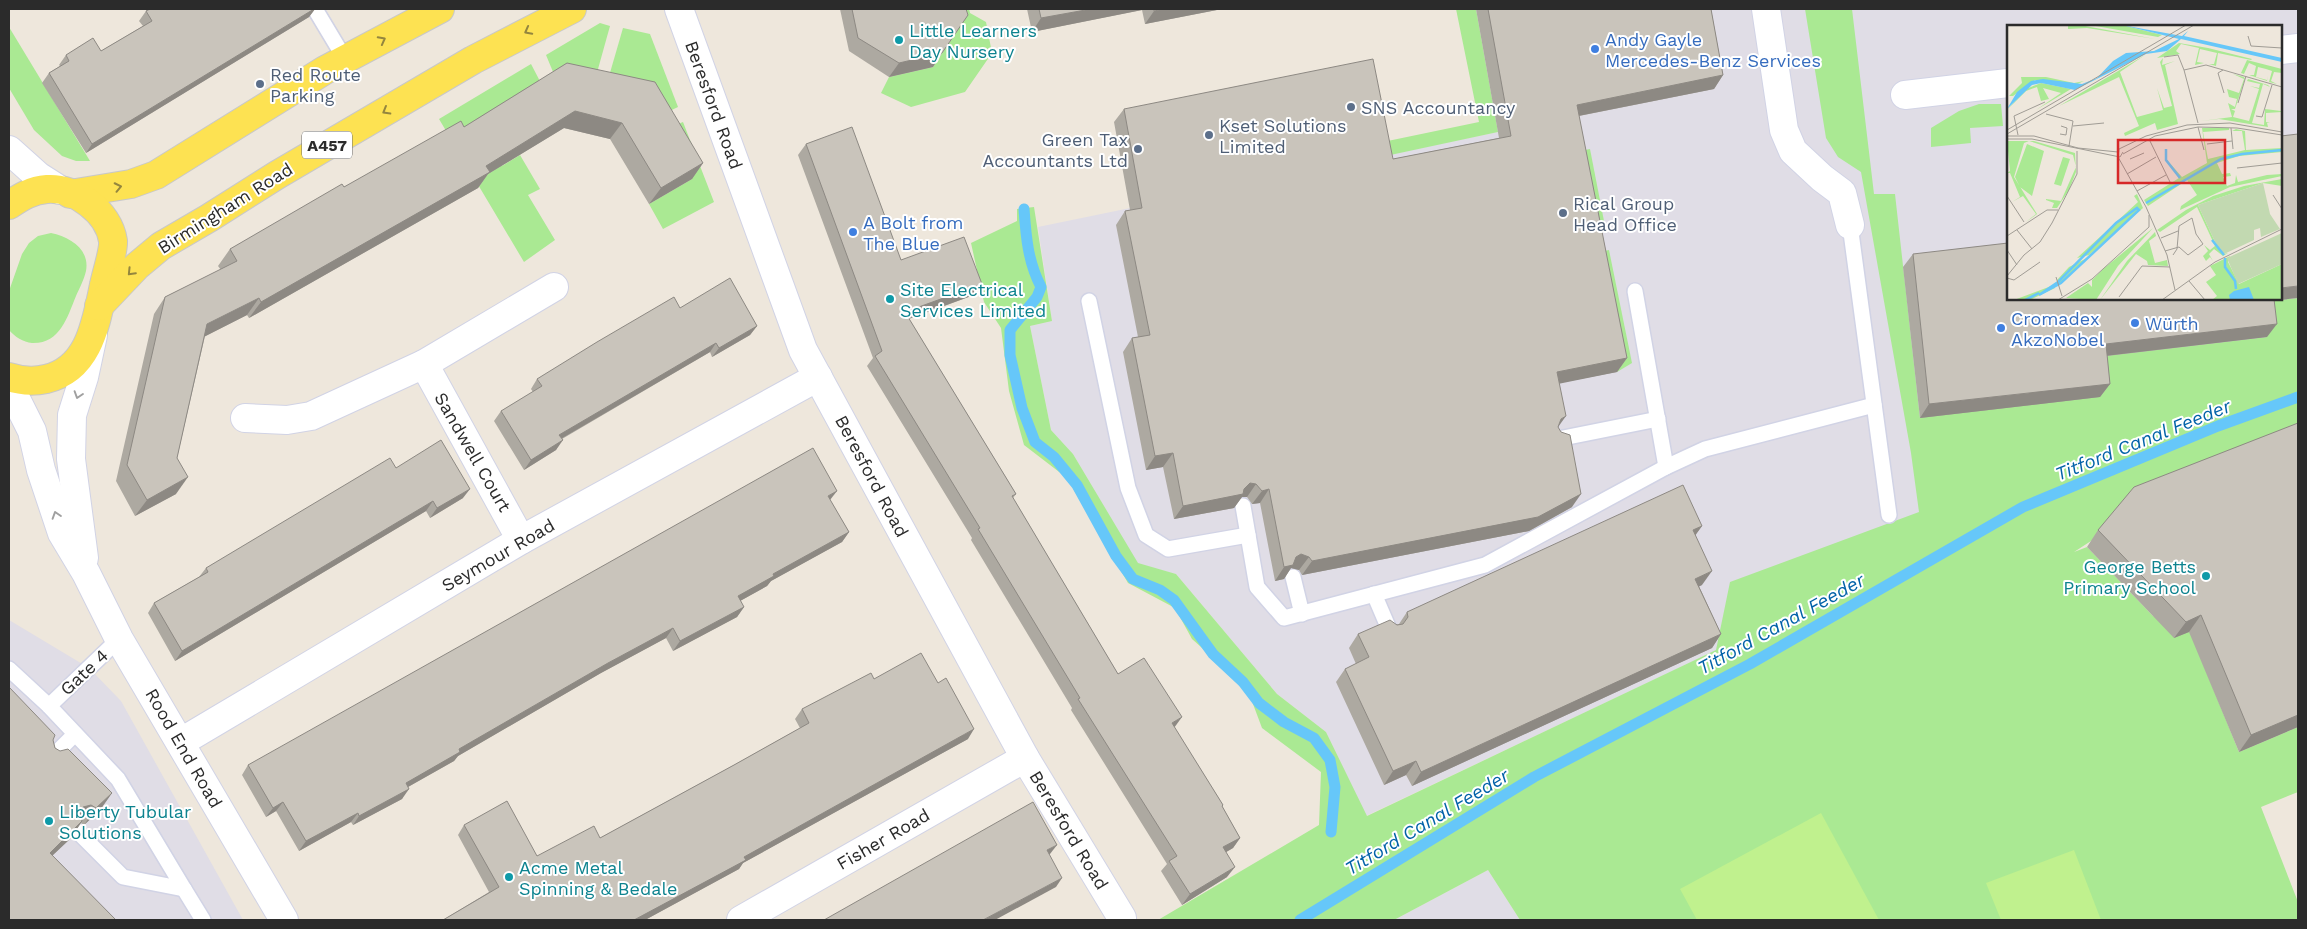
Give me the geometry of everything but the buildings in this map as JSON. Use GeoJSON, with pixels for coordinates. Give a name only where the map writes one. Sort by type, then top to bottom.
{"type":"FeatureCollection","features":[{"type":"Feature","properties":{"kind":"main road"},"geometry":{"type":"LineString","coordinates":[[9,205],[25,194],[47,189],[65,192],[114,188],[156,174],[345,59],[440,9]]}},
{"type":"Feature","properties":{"kind":"main road","name":"Birmingham Road"},"geometry":{"type":"LineString","coordinates":[[96,318],[137,266],[161,246],[210,218],[292,166],[473,60],[572,9]]}},
{"type":"Feature","properties":{"kind":"main road","name":"Birmingham Road"},"geometry":{"type":"LineString","coordinates":[[9,376],[30,382],[52,378],[66,371],[82,356],[96,318],[113,241],[103,216],[88,201],[65,192]]}},
{"type":"Feature","properties":{"kind":"street","name":"Beresford Road"},"geometry":{"type":"LineString","coordinates":[[679,9],[803,350],[1025,758],[1122,918]]}},
{"type":"Feature","properties":{"kind":"street"},"geometry":{"type":"LineString","coordinates":[[1766,9],[1784,130],[1793,151],[1822,178],[1842,193],[1850,225]]}},
{"type":"Feature","properties":{"kind":"street"},"geometry":{"type":"LineString","coordinates":[[2282,50],[2298,48]]}},
{"type":"Feature","properties":{"kind":"street"},"geometry":{"type":"LineString","coordinates":[[1905,95],[2007,83]]}},
{"type":"Feature","properties":{"kind":"street"},"geometry":{"type":"LineString","coordinates":[[9,150],[38,176],[65,192]]}},
{"type":"Feature","properties":{"kind":"street"},"geometry":{"type":"LineString","coordinates":[[245,418],[287,420],[311,416],[424,364],[554,287]]}},
{"type":"Feature","properties":{"kind":"street","name":"Rood End Road"},"geometry":{"type":"LineString","coordinates":[[86,573],[72,459],[72,414],[84,377],[96,318]]}},
{"type":"Feature","properties":{"kind":"street","name":"Sandwell Court"},"geometry":{"type":"LineString","coordinates":[[424,364],[521,540]]}},
{"type":"Feature","properties":{"kind":"street","name":"Seymour Road"},"geometry":{"type":"LineString","coordinates":[[181,742],[521,540],[818,377]]}},
{"type":"Feature","properties":{"kind":"street","name":"Rood End Road"},"geometry":{"type":"LineString","coordinates":[[9,386],[32,431],[41,470],[62,532],[86,573],[119,639],[284,920]]}},
{"type":"Feature","properties":{"kind":"street","name":"Fisher Road"},"geometry":{"type":"LineString","coordinates":[[741,920],[1025,758]]}},
{"type":"Feature","properties":{"kind":"lane"},"geometry":{"type":"LineString","coordinates":[[316,9],[345,59]]}},
{"type":"Feature","properties":{"kind":"lane"},"geometry":{"type":"LineString","coordinates":[[1850,225],[1888,515]]}},
{"type":"Feature","properties":{"kind":"lane"},"geometry":{"type":"LineString","coordinates":[[1635,290],[1666,467]]}},
{"type":"Feature","properties":{"kind":"lane"},"geometry":{"type":"LineString","coordinates":[[1089,301],[1128,488],[1146,535],[1168,549],[1248,535]]}},
{"type":"Feature","properties":{"kind":"lane"},"geometry":{"type":"LineString","coordinates":[[1243,506],[1257,587],[1284,618],[1485,565],[1666,467],[1705,449],[1874,405]]}},
{"type":"Feature","properties":{"kind":"lane"},"geometry":{"type":"LineString","coordinates":[[1558,439],[1658,419]]}},
{"type":"Feature","properties":{"kind":"lane"},"geometry":{"type":"LineString","coordinates":[[1294,577],[1302,614]]}},
{"type":"Feature","properties":{"kind":"lane"},"geometry":{"type":"LineString","coordinates":[[1374,594],[1389,630]]}},
{"type":"Feature","properties":{"kind":"lane","name":"Gate 4"},"geometry":{"type":"LineString","coordinates":[[48,706],[119,639]]}},
{"type":"Feature","properties":{"kind":"lane"},"geometry":{"type":"LineString","coordinates":[[9,669],[48,706],[118,779],[203,920]]}},
{"type":"Feature","properties":{"kind":"lane"},"geometry":{"type":"LineString","coordinates":[[50,759],[75,734]]}},
{"type":"Feature","properties":{"kind":"lane"},"geometry":{"type":"LineString","coordinates":[[78,831],[123,877],[184,889]]}},
{"type":"Feature","properties":{"kind":"shaded area"},"geometry":{"type":"Polygon","coordinates":[[[1476,9],[2298,9],[2298,355],[1924,552],[1366,816],[1326,732],[1277,694],[1176,574],[1138,564],[1073,454],[1051,430],[1030,326],[1052,321],[1038,227],[1498,132],[1476,9]]]}},
{"type":"Feature","properties":{"kind":"shaded area"},"geometry":{"type":"Polygon","coordinates":[[[9,620],[89,668],[121,701],[243,920],[9,920],[9,620]]]}},
{"type":"Feature","properties":{"kind":"shaded area"},"geometry":{"type":"Polygon","coordinates":[[[1488,870],[1520,920],[1394,920],[1488,870]]]}},
{"type":"Feature","properties":{"kind":"green space"},"geometry":{"type":"Polygon","coordinates":[[[954,9],[969,9],[970,13],[986,22],[992,53],[965,92],[911,107],[881,93],[889,77],[933,67],[958,29],[954,9]]]}},
{"type":"Feature","properties":{"kind":"green space"},"geometry":{"type":"Polygon","coordinates":[[[1456,9],[1476,9],[1498,132],[1381,157],[1378,143],[1479,122],[1456,9]]]}},
{"type":"Feature","properties":{"kind":"green space"},"geometry":{"type":"Polygon","coordinates":[[[1805,9],[1852,9],[1874,194],[1895,194],[1920,418],[2096,357],[2267,337],[2263,302],[2298,298],[2298,435],[2091,541],[2074,552],[2087,547],[2153,616],[2190,632],[2239,752],[2298,727],[2298,792],[2261,807],[2298,902],[2298,920],[1520,920],[1488,870],[1394,920],[1158,920],[1319,825],[1321,772],[1262,728],[1247,688],[1192,639],[1175,608],[1128,583],[1067,478],[1024,445],[1009,391],[1001,328],[984,302],[971,243],[1017,221],[1017,209],[1034,207],[1052,321],[1030,326],[1051,430],[1073,454],[1138,563],[1176,574],[1277,694],[1326,732],[1367,816],[1716,650],[1730,582],[1919,512],[1911,453],[1861,172],[1838,157],[1826,138],[1805,9]]]}},
{"type":"Feature","properties":{"kind":"green space"},"geometry":{"type":"Polygon","coordinates":[[[600,23],[610,26],[593,87],[556,79],[546,55],[600,23]]]}},
{"type":"Feature","properties":{"kind":"green space"},"geometry":{"type":"Polygon","coordinates":[[[9,27],[90,161],[76,161],[62,156],[34,130],[9,88],[9,27]]]}},
{"type":"Feature","properties":{"kind":"green space"},"geometry":{"type":"Polygon","coordinates":[[[623,28],[650,34],[678,107],[655,118],[605,90],[623,28]]]}},
{"type":"Feature","properties":{"kind":"green space"},"geometry":{"type":"Polygon","coordinates":[[[531,64],[543,87],[502,166],[520,155],[540,189],[528,195],[555,240],[524,262],[439,119],[531,64]]]}},
{"type":"Feature","properties":{"kind":"green space"},"geometry":{"type":"Polygon","coordinates":[[[1979,104],[2001,104],[2003,126],[1970,128],[1971,143],[1931,147],[1931,128],[1959,111],[1979,104]]]}},
{"type":"Feature","properties":{"kind":"green space"},"geometry":{"type":"Polygon","coordinates":[[[683,122],[714,202],[663,229],[649,204],[692,179],[663,130],[683,122]]]}},
{"type":"Feature","properties":{"kind":"green space"},"geometry":{"type":"Polygon","coordinates":[[[1590,149],[1604,221],[1588,225],[1574,152],[1590,149]]]}},
{"type":"Feature","properties":{"kind":"green space"},"geometry":{"type":"Polygon","coordinates":[[[51,233],[71,241],[82,250],[85,256],[86,271],[66,321],[61,328],[49,339],[32,343],[19,339],[9,330],[9,291],[22,254],[29,243],[38,236],[51,233]]]}},
{"type":"Feature","properties":{"kind":"green space"},"geometry":{"type":"Polygon","coordinates":[[[1609,250],[1632,363],[1617,372],[1594,253],[1609,250]]]}},
{"type":"Feature","properties":{"kind":"green space"},"geometry":{"type":"Polygon","coordinates":[[[1821,813],[1879,920],[1697,920],[1680,889],[1821,813]]]}},
{"type":"Feature","properties":{"kind":"green space"},"geometry":{"type":"Polygon","coordinates":[[[2074,850],[2101,920],[2001,920],[1986,883],[2074,850]]]}},
{"type":"Feature","properties":{"kind":"waterway"},"geometry":{"type":"LineString","coordinates":[[1024,209],[1030,259],[1041,287],[1037,297],[1010,330],[1010,355],[1022,408],[1035,442],[1054,457],[1077,485],[1116,556],[1133,579],[1160,590],[1174,600],[1213,654],[1243,682],[1259,703],[1284,722],[1314,738],[1330,760],[1335,787],[1331,832]]}},
{"type":"Feature","properties":{"kind":"waterway","name":"Titford Canal Feeder"},"geometry":{"type":"LineString","coordinates":[[1300,920],[1534,777],[1750,664],[2023,507],[2218,426],[2298,397]]}},
{"type":"Feature","properties":{"kind":"place","name":"Little Learners Day Nursery"},"geometry":{"type":"Point","coordinates":[899,40]}},
{"type":"Feature","properties":{"kind":"place","name":"Andy Gayle Mercedes-Benz Services"},"geometry":{"type":"Point","coordinates":[1595,49]}},
{"type":"Feature","properties":{"kind":"place","name":"Red Route Parking"},"geometry":{"type":"Point","coordinates":[260,84]}},
{"type":"Feature","properties":{"kind":"place","name":"SNS Accountancy"},"geometry":{"type":"Point","coordinates":[1351,107]}},
{"type":"Feature","properties":{"kind":"place","name":"Kset Solutions Limited"},"geometry":{"type":"Point","coordinates":[1209,135]}},
{"type":"Feature","properties":{"kind":"place","name":"Green Tax Accountants Ltd"},"geometry":{"type":"Point","coordinates":[1138,149]}},
{"type":"Feature","properties":{"kind":"place","name":"Rical Group Head Office"},"geometry":{"type":"Point","coordinates":[1563,213]}},
{"type":"Feature","properties":{"kind":"place","name":"A Bolt from The Blue"},"geometry":{"type":"Point","coordinates":[853,232]}},
{"type":"Feature","properties":{"kind":"place","name":"Site Electrical Services Limited"},"geometry":{"type":"Point","coordinates":[890,299]}},
{"type":"Feature","properties":{"kind":"place","name":"Würth"},"geometry":{"type":"Point","coordinates":[2135,323]}},
{"type":"Feature","properties":{"kind":"place","name":"Cromadex AkzoNobel"},"geometry":{"type":"Point","coordinates":[2001,328]}},
{"type":"Feature","properties":{"kind":"place","name":"George Betts Primary School"},"geometry":{"type":"Point","coordinates":[2206,576]}},
{"type":"Feature","properties":{"kind":"place","name":"Liberty Tubular Solutions"},"geometry":{"type":"Point","coordinates":[49,821]}},
{"type":"Feature","properties":{"kind":"place","name":"Acme Metal Spinning & Bedale"},"geometry":{"type":"Point","coordinates":[509,877]}}]}
